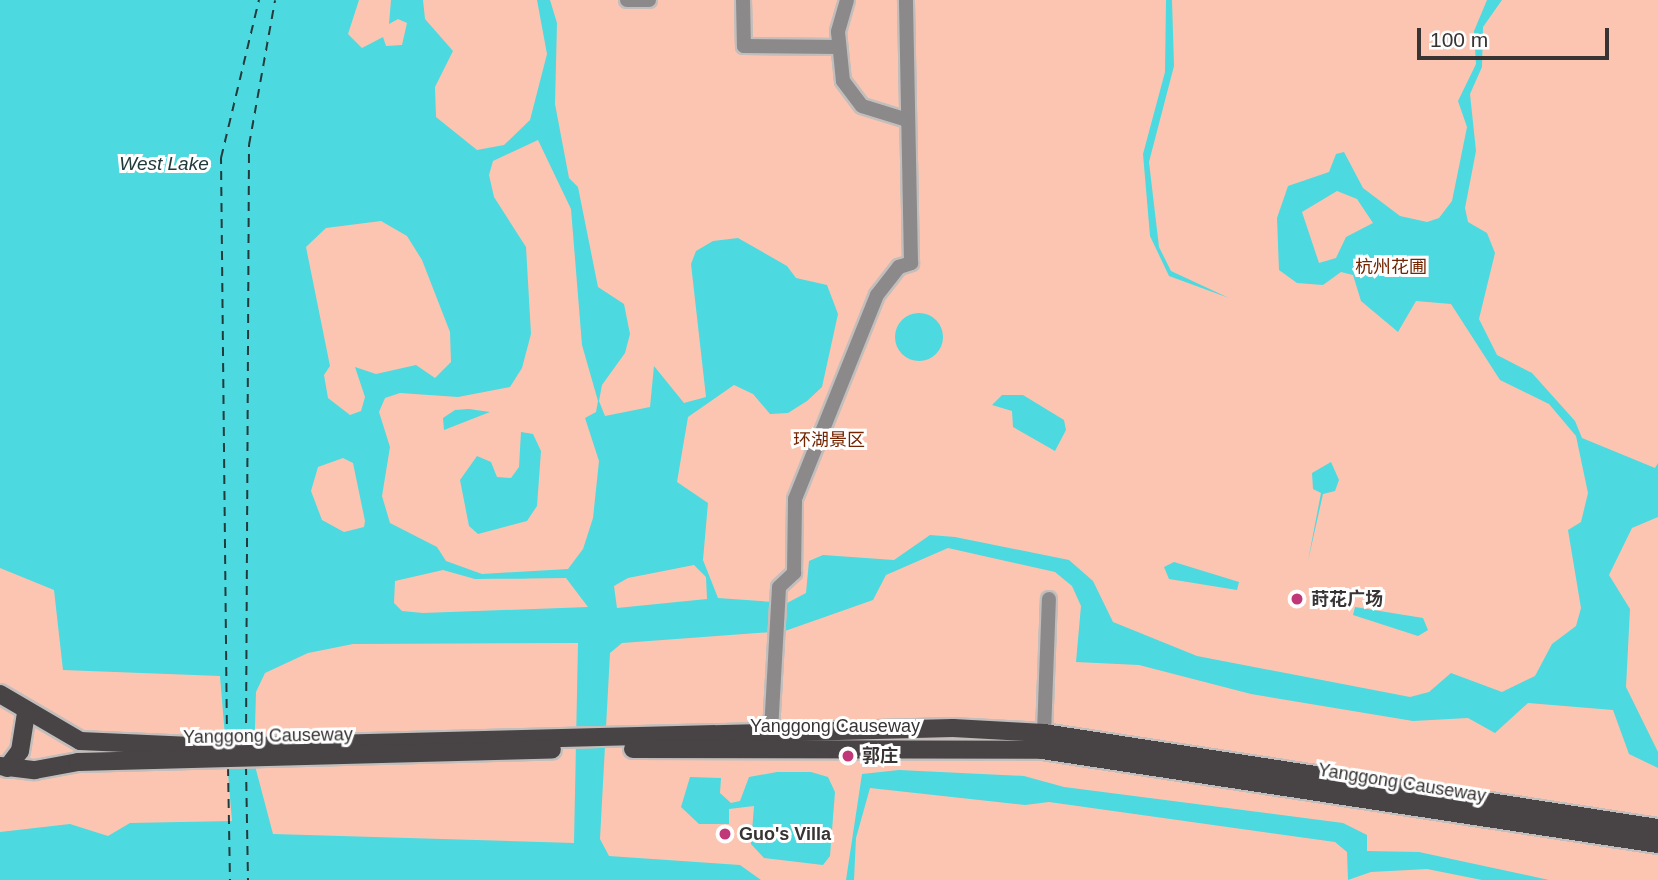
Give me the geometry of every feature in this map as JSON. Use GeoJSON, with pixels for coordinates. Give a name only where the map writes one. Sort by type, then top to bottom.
{"type":"FeatureCollection","features":[{"type":"Feature","properties":{"kind":"main road","name":"Yanggong Causeway"},"geometry":{"type":"LineString","coordinates":[[0,695],[80,741],[214,753]]}},
{"type":"Feature","properties":{"kind":"main road","name":"Yanggong Causeway"},"geometry":{"type":"LineString","coordinates":[[2,768],[20,751],[26,712]]}},
{"type":"Feature","properties":{"kind":"main road","name":"Yanggong Causeway"},"geometry":{"type":"LineString","coordinates":[[618,743],[771,731],[953,728],[1044,733],[1658,828]]}},
{"type":"Feature","properties":{"kind":"main road","name":"Yanggong Causeway"},"geometry":{"type":"LineString","coordinates":[[2,768],[214,753],[548,744],[1042,750],[1658,844]]}},
{"type":"Feature","properties":{"kind":"street"},"geometry":{"type":"LineString","coordinates":[[627,0],[649,0]]}},
{"type":"Feature","properties":{"kind":"street"},"geometry":{"type":"LineString","coordinates":[[743,0],[744,46],[838,47]]}},
{"type":"Feature","properties":{"kind":"street"},"geometry":{"type":"LineString","coordinates":[[847,0],[838,47],[850,96],[877,115],[904,119]]}},
{"type":"Feature","properties":{"kind":"street"},"geometry":{"type":"LineString","coordinates":[[771,731],[779,587],[794,573],[795,499],[872,306],[885,281],[911,263],[904,119],[906,0]]}},
{"type":"Feature","properties":{"kind":"street"},"geometry":{"type":"LineString","coordinates":[[1044,733],[1049,599]]}},
{"type":"Feature","properties":{"kind":"green space","name":"环湖景区"},"geometry":{"type":"Polygon","coordinates":[[[0,0],[1658,0],[1658,880],[0,880],[0,0]]]}},
{"type":"Feature","properties":{"kind":"water","name":"West Lake"},"geometry":{"type":"Polygon","coordinates":[[[0,0],[359,0],[348,34],[362,48],[383,37],[386,46],[402,45],[407,23],[398,19],[389,24],[391,0],[423,0],[425,19],[453,51],[435,87],[436,117],[477,150],[504,145],[530,120],[547,54],[537,0],[550,0],[557,23],[555,104],[569,178],[578,187],[598,287],[624,304],[630,334],[625,353],[602,385],[599,401],[605,416],[650,407],[654,366],[684,403],[706,397],[691,264],[696,251],[713,241],[738,238],[787,266],[796,278],[827,285],[838,314],[822,387],[807,401],[788,413],[770,414],[753,394],[734,385],[688,417],[677,482],[708,503],[703,560],[718,598],[787,603],[806,593],[809,561],[823,555],[894,560],[930,535],[955,537],[1069,560],[1093,581],[1113,622],[1197,656],[1410,697],[1429,692],[1451,673],[1502,692],[1535,676],[1552,644],[1576,626],[1581,608],[1568,530],[1581,522],[1588,493],[1576,436],[1549,404],[1500,380],[1451,304],[1416,301],[1398,332],[1361,301],[1353,275],[1341,272],[1323,285],[1297,283],[1279,270],[1277,218],[1288,186],[1329,172],[1336,154],[1344,152],[1363,188],[1400,216],[1427,222],[1439,218],[1452,201],[1467,127],[1458,101],[1476,64],[1474,31],[1487,0],[1502,0],[1483,27],[1482,67],[1470,94],[1476,151],[1465,208],[1468,222],[1487,233],[1495,253],[1479,319],[1497,355],[1532,373],[1575,421],[1582,438],[1655,468],[1658,463],[1658,517],[1632,528],[1609,575],[1630,609],[1626,687],[1658,752],[1658,768],[1629,754],[1613,710],[1528,703],[1495,733],[1468,718],[1413,721],[1251,694],[1139,665],[1076,662],[1081,606],[1072,586],[1055,572],[948,548],[886,575],[873,600],[785,631],[622,643],[610,653],[600,839],[609,856],[740,865],[761,880],[0,880],[0,832],[70,824],[108,836],[130,823],[232,821],[220,676],[63,670],[54,590],[0,568],[0,0]],[[538,140],[493,161],[489,175],[494,197],[526,247],[531,334],[522,368],[510,387],[458,397],[400,393],[385,398],[379,412],[390,447],[382,496],[390,523],[437,547],[446,561],[482,574],[568,569],[583,549],[593,518],[599,461],[585,418],[596,412],[598,401],[582,345],[571,209],[538,140]],[[1337,191],[1302,212],[1319,263],[1336,258],[1346,237],[1373,223],[1357,199],[1337,191]],[[381,221],[326,228],[306,247],[330,366],[324,375],[328,398],[350,415],[361,411],[365,397],[355,367],[376,374],[416,365],[435,378],[451,362],[450,332],[422,260],[407,236],[381,221]],[[343,458],[318,467],[311,491],[322,520],[344,532],[364,527],[353,463],[343,458]],[[694,565],[628,578],[614,586],[617,608],[707,599],[706,577],[694,565]],[[443,570],[395,581],[394,603],[402,611],[423,613],[588,607],[566,578],[475,579],[443,570]],[[578,643],[353,644],[308,653],[265,673],[256,692],[254,762],[273,834],[574,843],[578,643]]]}},
{"type":"Feature","properties":{"kind":"water"},"geometry":{"type":"Polygon","coordinates":[[[1166,0],[1172,0],[1174,66],[1149,162],[1159,247],[1171,271],[1229,298],[1169,276],[1150,236],[1143,154],[1165,72],[1166,0]]]}},
{"type":"Feature","properties":{"kind":"water"},"geometry":{"type":"Polygon","coordinates":[[[919,313],[936,320],[943,337],[936,354],[919,361],[902,354],[895,337],[902,320],[919,313]]]}},
{"type":"Feature","properties":{"kind":"water"},"geometry":{"type":"Polygon","coordinates":[[[1002,395],[1023,395],[1064,420],[1066,430],[1055,451],[1013,427],[1012,411],[992,405],[1002,395]]]}},
{"type":"Feature","properties":{"kind":"water"},"geometry":{"type":"Polygon","coordinates":[[[455,410],[490,412],[444,430],[443,418],[455,410]]]}},
{"type":"Feature","properties":{"kind":"water"},"geometry":{"type":"Polygon","coordinates":[[[521,432],[533,434],[541,451],[537,506],[527,521],[478,534],[469,526],[460,480],[477,456],[491,462],[497,477],[511,478],[519,467],[521,432]]]}},
{"type":"Feature","properties":{"kind":"water"},"geometry":{"type":"Polygon","coordinates":[[[1331,462],[1339,480],[1335,491],[1323,494],[1308,561],[1321,493],[1313,489],[1312,473],[1331,462]]]}},
{"type":"Feature","properties":{"kind":"water"},"geometry":{"type":"Polygon","coordinates":[[[1174,562],[1239,582],[1237,590],[1169,579],[1164,567],[1174,562]]]}},
{"type":"Feature","properties":{"kind":"water"},"geometry":{"type":"Polygon","coordinates":[[[1355,607],[1423,618],[1428,630],[1418,636],[1353,615],[1355,607]]]}},
{"type":"Feature","properties":{"kind":"water"},"geometry":{"type":"Polygon","coordinates":[[[899,770],[1024,776],[1064,787],[1343,823],[1367,835],[1367,851],[1419,852],[1549,880],[1482,880],[1427,869],[1371,872],[1348,880],[1347,852],[1335,842],[1049,802],[1025,805],[870,788],[856,838],[854,880],[846,880],[862,774],[899,770]]]}},
{"type":"Feature","properties":{"kind":"water"},"geometry":{"type":"Polygon","coordinates":[[[777,772],[811,772],[828,777],[835,792],[830,856],[823,865],[764,858],[751,844],[754,806],[729,809],[729,824],[699,824],[681,807],[690,777],[721,778],[720,793],[731,803],[740,801],[749,777],[777,772]]]}},
{"type":"Feature","properties":{"kind":"ferry route"},"geometry":{"type":"LineString","coordinates":[[227,740],[221,158],[259,0]]}},
{"type":"Feature","properties":{"kind":"ferry route"},"geometry":{"type":"LineString","coordinates":[[246,739],[249,145],[275,0]]}},
{"type":"Feature","properties":{"kind":"ferry route"},"geometry":{"type":"LineString","coordinates":[[246,766],[248,880]]}},
{"type":"Feature","properties":{"kind":"ferry route"},"geometry":{"type":"LineString","coordinates":[[228,767],[230,880]]}},
{"type":"Feature","properties":{"kind":"place","name":"莳花广场"},"geometry":{"type":"Point","coordinates":[1297,599]}},
{"type":"Feature","properties":{"kind":"place","name":"郭庄"},"geometry":{"type":"Point","coordinates":[848,756]}},
{"type":"Feature","properties":{"kind":"place","name":"Guo's Villa"},"geometry":{"type":"Point","coordinates":[725,834]}},
{"type":"Feature","properties":{"kind":"park label","name":"杭州花圃"},"geometry":{"type":"Point","coordinates":[1391,267]}}]}
